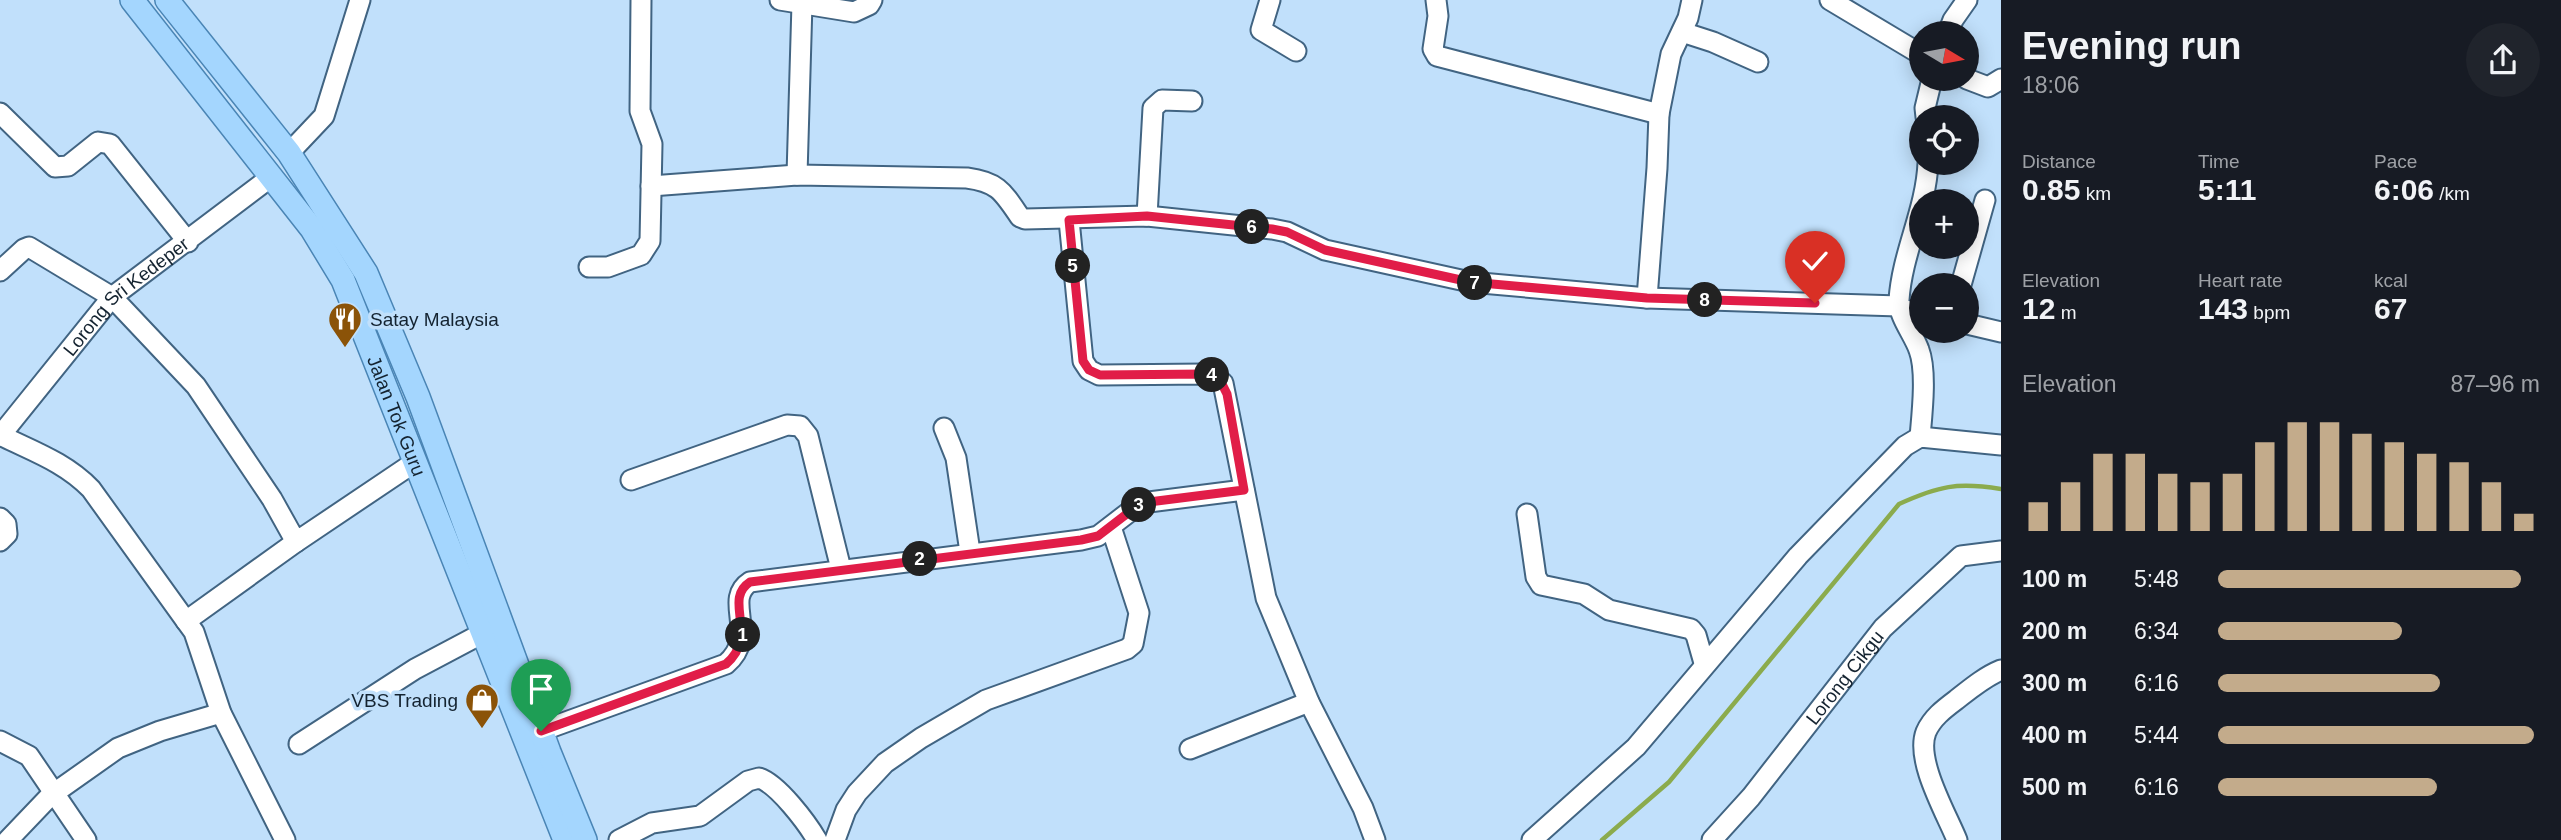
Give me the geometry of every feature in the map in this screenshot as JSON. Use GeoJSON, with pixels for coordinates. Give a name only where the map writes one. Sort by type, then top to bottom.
{"type":"FeatureCollection","features":[{"type":"Feature","properties":{"kind":"main road","name":"Jalan Tok Guru"},"geometry":{"type":"LineString","coordinates":[[132,0],[312,229],[343,280],[565,840]]}},
{"type":"Feature","properties":{"kind":"main road","name":"Jalan Tok Guru"},"geometry":{"type":"LineString","coordinates":[[167,0],[289,153],[366,273],[418,397],[541,731],[585,840]]}},
{"type":"Feature","properties":{"kind":"street"},"geometry":{"type":"LineString","coordinates":[[289,153],[324,117],[360,0]]}},
{"type":"Feature","properties":{"kind":"street"},"geometry":{"type":"LineString","coordinates":[[589,267],[608,267],[641,255],[650,241],[652,144],[640,111],[641,0]]}},
{"type":"Feature","properties":{"kind":"street"},"geometry":{"type":"LineString","coordinates":[[780,0],[854,12],[869,5],[872,0]]}},
{"type":"Feature","properties":{"kind":"street"},"geometry":{"type":"LineString","coordinates":[[1270,0],[1261,30],[1296,51]]}},
{"type":"Feature","properties":{"kind":"street"},"geometry":{"type":"LineString","coordinates":[[1436,0],[1438,16],[1433,49],[1437,56],[1659,114]]}},
{"type":"Feature","properties":{"kind":"street"},"geometry":{"type":"LineString","coordinates":[[1647,298],[1659,114],[1671,54],[1682,32],[1692,0]]}},
{"type":"Feature","properties":{"kind":"street"},"geometry":{"type":"LineString","coordinates":[[1830,0],[1909,47]]}},
{"type":"Feature","properties":{"kind":"street"},"geometry":{"type":"LineString","coordinates":[[1953,21],[1967,0]]}},
{"type":"Feature","properties":{"kind":"street"},"geometry":{"type":"LineString","coordinates":[[797,175],[802,3]]}},
{"type":"Feature","properties":{"kind":"street"},"geometry":{"type":"LineString","coordinates":[[1682,32],[1758,62]]}},
{"type":"Feature","properties":{"kind":"street"},"geometry":{"type":"LineString","coordinates":[[1979,84],[1988,87],[2001,79]]}},
{"type":"Feature","properties":{"kind":"street"},"geometry":{"type":"LineString","coordinates":[[1147,216],[1153,108],[1162,100],[1192,101]]}},
{"type":"Feature","properties":{"kind":"street"},"geometry":{"type":"LineString","coordinates":[[0,113],[55,167],[68,166],[98,142],[110,144],[188,242]]}},
{"type":"Feature","properties":{"kind":"street"},"geometry":{"type":"LineString","coordinates":[[651,186],[797,175],[967,178],[985,180],[995,185],[1020,217],[1025,219],[1147,216],[1272,229],[1287,232],[1325,250],[1470,282],[1647,298],[1909,309]]}},
{"type":"Feature","properties":{"kind":"street"},"geometry":{"type":"LineString","coordinates":[[1920,436],[1923,405],[1920,354],[1900,307],[1905,260],[1928,175]]}},
{"type":"Feature","properties":{"kind":"street","name":"Lorong Sri Kedeper"},"geometry":{"type":"LineString","coordinates":[[0,436],[112,297],[271,177]]}},
{"type":"Feature","properties":{"kind":"street"},"geometry":{"type":"LineString","coordinates":[[1964,273],[1985,200]]}},
{"type":"Feature","properties":{"kind":"street"},"geometry":{"type":"LineString","coordinates":[[1069,220],[1083,361],[1089,370],[1100,375],[1205,374],[1219,378],[1227,394],[1266,598],[1309,702],[1363,808],[1375,840]]}},
{"type":"Feature","properties":{"kind":"street"},"geometry":{"type":"LineString","coordinates":[[0,271],[29,247],[112,297],[196,386],[272,499],[296,542]]}},
{"type":"Feature","properties":{"kind":"street"},"geometry":{"type":"LineString","coordinates":[[1979,327],[2001,332]]}},
{"type":"Feature","properties":{"kind":"street"},"geometry":{"type":"LineString","coordinates":[[631,480],[787,425],[800,426],[808,436],[841,569]]}},
{"type":"Feature","properties":{"kind":"street"},"geometry":{"type":"LineString","coordinates":[[944,428],[956,458],[970,552]]}},
{"type":"Feature","properties":{"kind":"street"},"geometry":{"type":"LineString","coordinates":[[0,436],[65,466],[81,478],[194,632],[221,713],[285,840]]}},
{"type":"Feature","properties":{"kind":"street"},"geometry":{"type":"LineString","coordinates":[[1532,840],[1636,747],[1704,663],[1798,556],[1905,446],[1920,436],[2001,445]]}},
{"type":"Feature","properties":{"kind":"street"},"geometry":{"type":"LineString","coordinates":[[186,621],[296,542],[415,462]]}},
{"type":"Feature","properties":{"kind":"street"},"geometry":{"type":"LineString","coordinates":[[541,731],[726,664],[733,658],[742,642],[739,593],[742,587],[750,582],[1081,540],[1098,536],[1141,503],[1244,490]]}},
{"type":"Feature","properties":{"kind":"street"},"geometry":{"type":"LineString","coordinates":[[1527,514],[1536,577],[1541,585],[1584,594],[1607,610],[1691,629],[1696,635],[1704,663]]}},
{"type":"Feature","properties":{"kind":"street"},"geometry":{"type":"LineString","coordinates":[[0,518],[6,524],[7,534],[0,541]]}},
{"type":"Feature","properties":{"kind":"street"},"geometry":{"type":"LineString","coordinates":[[835,840],[846,810],[869,779],[885,763],[921,738],[986,700],[1127,649],[1133,644],[1139,613],[1111,527]]}},
{"type":"Feature","properties":{"kind":"street","name":"Lorong Cikgu"},"geometry":{"type":"LineString","coordinates":[[1712,840],[1751,797],[1883,628],[1961,556],[2001,551]]}},
{"type":"Feature","properties":{"kind":"street"},"geometry":{"type":"LineString","coordinates":[[299,744],[415,669],[483,633]]}},
{"type":"Feature","properties":{"kind":"street"},"geometry":{"type":"LineString","coordinates":[[1957,840],[1925,762],[1923,745],[1927,731],[1939,713],[1988,676],[2001,670]]}},
{"type":"Feature","properties":{"kind":"street"},"geometry":{"type":"LineString","coordinates":[[1191,749],[1309,702]]}},
{"type":"Feature","properties":{"kind":"street"},"geometry":{"type":"LineString","coordinates":[[8,840],[54,793],[118,748],[160,731],[221,713]]}},
{"type":"Feature","properties":{"kind":"street"},"geometry":{"type":"LineString","coordinates":[[0,741],[29,756],[86,840]]}},
{"type":"Feature","properties":{"kind":"street"},"geometry":{"type":"LineString","coordinates":[[619,840],[649,824],[699,816],[748,781],[759,778],[769,783],[807,822],[817,840]]}},
{"type":"Feature","properties":{"kind":"waterway"},"geometry":{"type":"LineString","coordinates":[[1602,840],[1669,782],[1899,504],[1948,487],[2001,489]]}},
{"type":"Feature","properties":{"kind":"place","name":"Satay Malaysia"},"geometry":{"type":"Point","coordinates":[345,349]}},
{"type":"Feature","properties":{"kind":"place","name":"VBS Trading"},"geometry":{"type":"Point","coordinates":[482,730]}},
{"type":"Feature","properties":{"kind":"route"},"geometry":{"type":"LineString","coordinates":[[541,731],[726,664],[733,658],[742,642],[739,593],[742,587],[750,582],[1081,540],[1098,536],[1141,503],[1244,490],[1227,394],[1219,378],[1205,374],[1100,375],[1089,370],[1083,361],[1069,220],[1147,216],[1272,229],[1287,232],[1325,250],[1470,282],[1647,298],[1815,303]]}}]}
